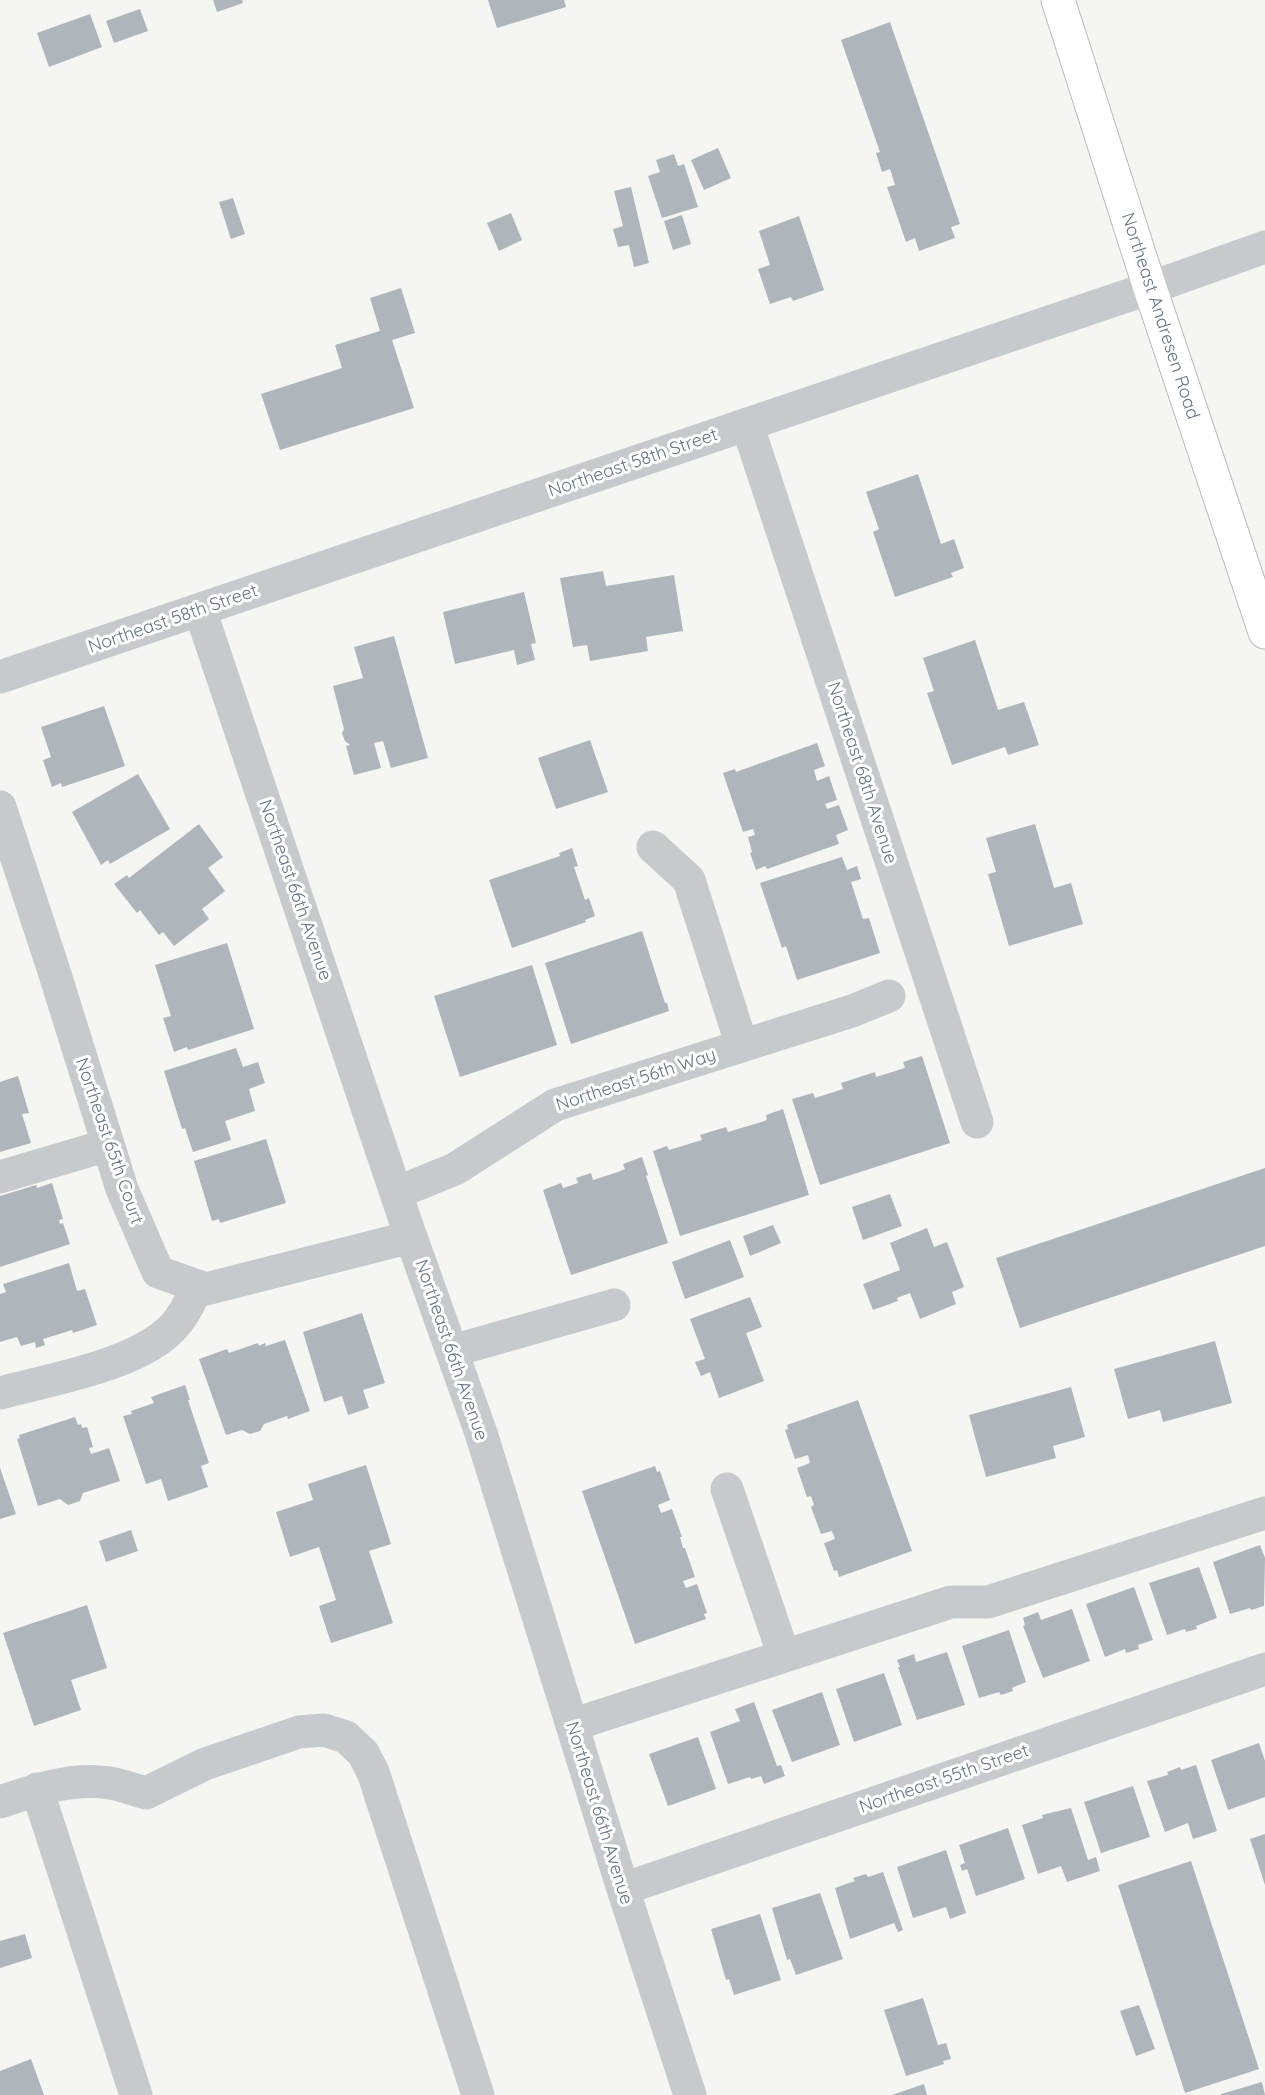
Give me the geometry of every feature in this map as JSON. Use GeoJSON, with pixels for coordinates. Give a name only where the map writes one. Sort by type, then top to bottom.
{"type":"FeatureCollection","features":[{"type":"Feature","properties":{"kind":"main road","name":"Northeast Andresen Road"},"geometry":{"type":"LineString","coordinates":[[1058,0],[1150,288],[1265,632]]}},
{"type":"Feature","properties":{"kind":"street","name":"Northeast 58th Street"},"geometry":{"type":"LineString","coordinates":[[0,677],[1150,288],[1265,247]]}},
{"type":"Feature","properties":{"kind":"street","name":"Northeast 68th Avenue"},"geometry":{"type":"LineString","coordinates":[[747,424],[977,1122]]}},
{"type":"Feature","properties":{"kind":"street","name":"Northeast 66th Avenue"},"geometry":{"type":"LineString","coordinates":[[201,610],[396,1193],[481,1434],[690,2095]]}},
{"type":"Feature","properties":{"kind":"street","name":"Northeast 65th Court"},"geometry":{"type":"LineString","coordinates":[[0,807],[122,1189],[158,1272],[198,1286]]}},
{"type":"Feature","properties":{"kind":"street"},"geometry":{"type":"LineString","coordinates":[[653,847],[689,880],[742,1046]]}},
{"type":"Feature","properties":{"kind":"street","name":"Northeast 56th Way"},"geometry":{"type":"LineString","coordinates":[[396,1193],[455,1169],[555,1105],[852,1011],[890,996]]}},
{"type":"Feature","properties":{"kind":"street"},"geometry":{"type":"LineString","coordinates":[[0,1177],[108,1145]]}},
{"type":"Feature","properties":{"kind":"street"},"geometry":{"type":"LineString","coordinates":[[0,1393],[116,1362],[148,1347],[169,1332],[184,1314],[198,1286],[206,1289],[411,1237]]}},
{"type":"Feature","properties":{"kind":"street"},"geometry":{"type":"LineString","coordinates":[[452,1351],[614,1305]]}},
{"type":"Feature","properties":{"kind":"street"},"geometry":{"type":"LineString","coordinates":[[727,1489],[784,1656]]}},
{"type":"Feature","properties":{"kind":"street"},"geometry":{"type":"LineString","coordinates":[[572,1725],[951,1602],[988,1602],[1265,1513]]}},
{"type":"Feature","properties":{"kind":"street","name":"Northeast 55th Street"},"geometry":{"type":"LineString","coordinates":[[623,1889],[1265,1669]]}},
{"type":"Feature","properties":{"kind":"street"},"geometry":{"type":"LineString","coordinates":[[0,1802],[37,1789],[87,1782],[110,1783],[146,1794],[205,1764],[300,1732],[324,1730],[346,1737],[363,1753],[373,1772],[478,2095]]}},
{"type":"Feature","properties":{"kind":"street"},"geometry":{"type":"LineString","coordinates":[[37,1789],[136,2095]]}},
{"type":"Feature","properties":{"kind":"building"},"geometry":{"type":"Polygon","coordinates":[[[213,0],[242,0],[243,3],[217,12],[213,0]]]}},
{"type":"Feature","properties":{"kind":"building"},"geometry":{"type":"Polygon","coordinates":[[[488,0],[564,0],[566,7],[497,28],[488,0]]]}},
{"type":"Feature","properties":{"kind":"building"},"geometry":{"type":"Polygon","coordinates":[[[140,9],[148,31],[114,43],[106,21],[140,9]]]}},
{"type":"Feature","properties":{"kind":"building"},"geometry":{"type":"Polygon","coordinates":[[[90,14],[102,47],[49,67],[37,33],[90,14]]]}},
{"type":"Feature","properties":{"kind":"building"},"geometry":{"type":"Polygon","coordinates":[[[890,22],[960,224],[951,227],[955,238],[919,251],[915,238],[906,242],[887,187],[895,185],[890,169],[882,172],[876,153],[880,152],[841,40],[890,22]]]}},
{"type":"Feature","properties":{"kind":"building"},"geometry":{"type":"Polygon","coordinates":[[[718,148],[731,178],[704,190],[691,160],[718,148]]]}},
{"type":"Feature","properties":{"kind":"building"},"geometry":{"type":"Polygon","coordinates":[[[674,154],[678,166],[684,164],[698,207],[662,218],[648,176],[660,172],[656,160],[674,154]]]}},
{"type":"Feature","properties":{"kind":"building"},"geometry":{"type":"Polygon","coordinates":[[[631,187],[649,263],[634,267],[629,245],[618,247],[613,229],[623,226],[614,191],[631,187]]]}},
{"type":"Feature","properties":{"kind":"building"},"geometry":{"type":"Polygon","coordinates":[[[233,198],[245,234],[231,239],[219,202],[233,198]]]}},
{"type":"Feature","properties":{"kind":"building"},"geometry":{"type":"Polygon","coordinates":[[[511,213],[522,240],[499,251],[487,223],[511,213]]]}},
{"type":"Feature","properties":{"kind":"building"},"geometry":{"type":"Polygon","coordinates":[[[682,215],[691,244],[673,250],[664,221],[682,215]]]}},
{"type":"Feature","properties":{"kind":"building"},"geometry":{"type":"Polygon","coordinates":[[[799,216],[824,290],[793,301],[791,297],[770,304],[758,269],[770,265],[759,231],[799,216]]]}},
{"type":"Feature","properties":{"kind":"building"},"geometry":{"type":"Polygon","coordinates":[[[401,288],[415,333],[392,340],[414,408],[280,450],[261,394],[342,368],[335,345],[380,331],[370,298],[401,288]]]}},
{"type":"Feature","properties":{"kind":"building"},"geometry":{"type":"Polygon","coordinates":[[[918,474],[941,544],[954,539],[964,568],[951,573],[953,577],[895,597],[873,532],[879,529],[866,492],[918,474]]]}},
{"type":"Feature","properties":{"kind":"building"},"geometry":{"type":"Polygon","coordinates":[[[603,571],[606,586],[674,575],[683,631],[646,637],[648,651],[590,661],[587,645],[573,647],[560,578],[603,571]]]}},
{"type":"Feature","properties":{"kind":"building"},"geometry":{"type":"Polygon","coordinates":[[[524,592],[536,643],[531,644],[535,660],[517,665],[514,650],[455,664],[443,612],[524,592]]]}},
{"type":"Feature","properties":{"kind":"building"},"geometry":{"type":"Polygon","coordinates":[[[394,636],[428,758],[391,768],[383,741],[374,743],[381,768],[354,775],[346,746],[350,745],[345,741],[342,733],[344,729],[333,686],[363,678],[354,647],[394,636]]]}},
{"type":"Feature","properties":{"kind":"building"},"geometry":{"type":"Polygon","coordinates":[[[975,640],[998,710],[1024,702],[1039,745],[1008,755],[1005,747],[952,765],[927,693],[934,691],[923,658],[975,640]]]}},
{"type":"Feature","properties":{"kind":"building"},"geometry":{"type":"Polygon","coordinates":[[[104,706],[125,766],[62,787],[61,783],[52,787],[43,760],[51,757],[41,727],[104,706]]]}},
{"type":"Feature","properties":{"kind":"building"},"geometry":{"type":"Polygon","coordinates":[[[590,740],[608,792],[556,809],[538,758],[590,740]]]}},
{"type":"Feature","properties":{"kind":"building"},"geometry":{"type":"Polygon","coordinates":[[[817,743],[825,766],[814,770],[817,781],[829,776],[837,800],[825,804],[827,809],[839,805],[848,830],[836,835],[839,844],[767,869],[765,866],[756,870],[750,853],[752,852],[748,837],[755,835],[753,829],[743,832],[723,773],[735,769],[736,772],[817,743]]]}},
{"type":"Feature","properties":{"kind":"building"},"geometry":{"type":"Polygon","coordinates":[[[138,774],[170,829],[110,864],[108,860],[101,865],[72,812],[138,774]]]}},
{"type":"Feature","properties":{"kind":"building"},"geometry":{"type":"Polygon","coordinates":[[[199,824],[223,857],[208,868],[225,891],[202,909],[209,919],[174,946],[163,932],[159,935],[140,910],[137,913],[114,884],[127,875],[129,878],[199,824]]]}},
{"type":"Feature","properties":{"kind":"building"},"geometry":{"type":"Polygon","coordinates":[[[1035,824],[1054,888],[1071,883],[1083,924],[1009,946],[988,874],[996,872],[986,838],[1035,824]]]}},
{"type":"Feature","properties":{"kind":"building"},"geometry":{"type":"Polygon","coordinates":[[[572,848],[578,866],[574,867],[585,900],[589,898],[595,916],[585,920],[586,922],[512,948],[489,880],[560,856],[559,853],[572,848]]]}},
{"type":"Feature","properties":{"kind":"building"},"geometry":{"type":"Polygon","coordinates":[[[842,857],[847,870],[857,866],[861,879],[851,882],[863,919],[869,918],[880,953],[797,980],[786,946],[782,948],[760,883],[842,857]]]}},
{"type":"Feature","properties":{"kind":"building"},"geometry":{"type":"Polygon","coordinates":[[[642,931],[669,1011],[571,1044],[545,963],[642,931]]]}},
{"type":"Feature","properties":{"kind":"building"},"geometry":{"type":"Polygon","coordinates":[[[227,943],[254,1029],[188,1050],[187,1047],[174,1052],[163,1018],[171,1016],[155,965],[227,943]]]}},
{"type":"Feature","properties":{"kind":"building"},"geometry":{"type":"Polygon","coordinates":[[[532,965],[557,1045],[460,1077],[434,996],[532,965]]]}},
{"type":"Feature","properties":{"kind":"building"},"geometry":{"type":"Polygon","coordinates":[[[236,1048],[243,1067],[258,1062],[265,1083],[249,1089],[255,1111],[225,1121],[231,1140],[193,1152],[185,1128],[182,1129],[164,1071],[236,1048]]]}},
{"type":"Feature","properties":{"kind":"building"},"geometry":{"type":"Polygon","coordinates":[[[922,1056],[950,1143],[820,1185],[792,1099],[813,1093],[815,1098],[843,1089],[841,1083],[875,1072],[876,1077],[905,1068],[903,1062],[922,1056]]]}},
{"type":"Feature","properties":{"kind":"building"},"geometry":{"type":"Polygon","coordinates":[[[18,1076],[29,1113],[22,1114],[31,1143],[0,1152],[0,1082],[18,1076]]]}},
{"type":"Feature","properties":{"kind":"building"},"geometry":{"type":"Polygon","coordinates":[[[783,1109],[809,1195],[680,1236],[653,1151],[667,1146],[669,1150],[702,1140],[700,1135],[726,1127],[728,1132],[758,1123],[767,1120],[766,1115],[783,1109]]]}},
{"type":"Feature","properties":{"kind":"building"},"geometry":{"type":"Polygon","coordinates":[[[266,1139],[286,1203],[220,1223],[219,1219],[212,1221],[194,1161],[266,1139]]]}},
{"type":"Feature","properties":{"kind":"building"},"geometry":{"type":"Polygon","coordinates":[[[642,1157],[668,1243],[571,1275],[543,1190],[561,1183],[563,1188],[578,1183],[576,1178],[591,1173],[593,1180],[618,1172],[625,1169],[623,1164],[642,1157]]]}},
{"type":"Feature","properties":{"kind":"building"},"geometry":{"type":"Polygon","coordinates":[[[1265,1168],[1265,1246],[1020,1328],[996,1258],[1265,1168]]]}},
{"type":"Feature","properties":{"kind":"building"},"geometry":{"type":"Polygon","coordinates":[[[52,1183],[63,1219],[59,1220],[60,1224],[63,1223],[70,1244],[0,1267],[0,1196],[36,1185],[37,1188],[52,1183]]]}},
{"type":"Feature","properties":{"kind":"building"},"geometry":{"type":"Polygon","coordinates":[[[890,1194],[902,1226],[863,1240],[852,1207],[890,1194]]]}},
{"type":"Feature","properties":{"kind":"building"},"geometry":{"type":"Polygon","coordinates":[[[773,1225],[781,1243],[750,1256],[743,1236],[773,1225]]]}},
{"type":"Feature","properties":{"kind":"building"},"geometry":{"type":"Polygon","coordinates":[[[927,1228],[934,1247],[947,1242],[964,1287],[952,1292],[956,1304],[920,1319],[910,1293],[897,1298],[898,1301],[873,1310],[863,1284],[900,1270],[890,1243],[927,1228]]]}},
{"type":"Feature","properties":{"kind":"building"},"geometry":{"type":"Polygon","coordinates":[[[730,1240],[744,1277],[685,1299],[672,1262],[730,1240]]]}},
{"type":"Feature","properties":{"kind":"building"},"geometry":{"type":"Polygon","coordinates":[[[69,1263],[77,1291],[85,1289],[97,1325],[43,1339],[45,1345],[36,1348],[35,1342],[21,1346],[17,1337],[0,1342],[0,1294],[6,1292],[3,1284],[69,1263]]]}},
{"type":"Feature","properties":{"kind":"building"},"geometry":{"type":"Polygon","coordinates":[[[750,1297],[762,1327],[746,1333],[764,1381],[719,1398],[710,1372],[701,1376],[695,1362],[705,1359],[690,1319],[750,1297]]]}},
{"type":"Feature","properties":{"kind":"building"},"geometry":{"type":"Polygon","coordinates":[[[362,1313],[385,1383],[363,1390],[369,1408],[348,1415],[342,1396],[324,1402],[303,1332],[362,1313]]]}},
{"type":"Feature","properties":{"kind":"building"},"geometry":{"type":"Polygon","coordinates":[[[285,1340],[310,1411],[264,1424],[260,1431],[250,1434],[242,1430],[226,1435],[199,1359],[227,1349],[229,1353],[258,1343],[259,1346],[265,1343],[266,1346],[285,1340]]]}},
{"type":"Feature","properties":{"kind":"building"},"geometry":{"type":"Polygon","coordinates":[[[1215,1341],[1232,1403],[1163,1422],[1160,1410],[1128,1419],[1114,1369],[1215,1341]]]}},
{"type":"Feature","properties":{"kind":"building"},"geometry":{"type":"Polygon","coordinates":[[[185,1385],[209,1463],[201,1466],[208,1487],[168,1501],[161,1479],[146,1484],[123,1416],[154,1403],[151,1397],[185,1385]]]}},
{"type":"Feature","properties":{"kind":"building"},"geometry":{"type":"Polygon","coordinates":[[[1071,1387],[1085,1437],[1053,1446],[1056,1458],[986,1477],[969,1415],[1071,1387]]]}},
{"type":"Feature","properties":{"kind":"building"},"geometry":{"type":"Polygon","coordinates":[[[858,1400],[912,1551],[839,1577],[837,1570],[834,1571],[824,1543],[835,1539],[832,1531],[821,1534],[811,1507],[814,1505],[811,1496],[807,1497],[797,1468],[810,1463],[808,1455],[795,1459],[785,1430],[788,1429],[787,1425],[858,1400]]]}},
{"type":"Feature","properties":{"kind":"building"},"geometry":{"type":"Polygon","coordinates":[[[75,1417],[78,1425],[81,1424],[82,1428],[87,1427],[93,1447],[89,1448],[91,1454],[109,1448],[120,1481],[83,1493],[80,1501],[68,1505],[60,1499],[38,1506],[17,1439],[20,1438],[19,1435],[75,1417]]]}},
{"type":"Feature","properties":{"kind":"building"},"geometry":{"type":"Polygon","coordinates":[[[366,1465],[391,1544],[369,1551],[393,1623],[331,1643],[319,1606],[336,1600],[319,1547],[290,1557],[276,1512],[313,1500],[308,1484],[366,1465]]]}},
{"type":"Feature","properties":{"kind":"building"},"geometry":{"type":"Polygon","coordinates":[[[655,1466],[657,1472],[660,1471],[670,1500],[658,1505],[661,1513],[672,1509],[682,1537],[680,1537],[683,1548],[685,1548],[695,1577],[683,1581],[686,1588],[697,1584],[707,1613],[704,1614],[706,1619],[635,1644],[582,1491],[655,1466]]]}},
{"type":"Feature","properties":{"kind":"building"},"geometry":{"type":"Polygon","coordinates":[[[0,1468],[16,1514],[0,1519],[0,1468]]]}},
{"type":"Feature","properties":{"kind":"building"},"geometry":{"type":"Polygon","coordinates":[[[131,1530],[138,1551],[106,1562],[99,1541],[131,1530]]]}},
{"type":"Feature","properties":{"kind":"building"},"geometry":{"type":"Polygon","coordinates":[[[1260,1545],[1265,1558],[1264,1606],[1230,1614],[1213,1562],[1260,1545]]]}},
{"type":"Feature","properties":{"kind":"building"},"geometry":{"type":"Polygon","coordinates":[[[1199,1567],[1217,1618],[1196,1626],[1197,1629],[1186,1632],[1185,1629],[1167,1635],[1149,1583],[1199,1567]]]}},
{"type":"Feature","properties":{"kind":"building"},"geometry":{"type":"Polygon","coordinates":[[[1134,1587],[1153,1640],[1138,1645],[1139,1649],[1126,1653],[1125,1649],[1105,1657],[1086,1604],[1134,1587]]]}},
{"type":"Feature","properties":{"kind":"building"},"geometry":{"type":"Polygon","coordinates":[[[87,1605],[107,1668],[71,1680],[81,1710],[34,1726],[3,1633],[87,1605]]]}},
{"type":"Feature","properties":{"kind":"building"},"geometry":{"type":"Polygon","coordinates":[[[1072,1609],[1090,1661],[1043,1678],[1023,1626],[1025,1625],[1023,1618],[1038,1612],[1041,1620],[1072,1609]]]}},
{"type":"Feature","properties":{"kind":"building"},"geometry":{"type":"Polygon","coordinates":[[[1009,1630],[1026,1682],[1012,1688],[1013,1691],[1001,1695],[999,1692],[979,1698],[962,1646],[1009,1630]]]}},
{"type":"Feature","properties":{"kind":"building"},"geometry":{"type":"Polygon","coordinates":[[[947,1652],[965,1705],[917,1720],[897,1660],[914,1654],[916,1662],[947,1652]]]}},
{"type":"Feature","properties":{"kind":"building"},"geometry":{"type":"Polygon","coordinates":[[[884,1673],[902,1725],[854,1742],[836,1689],[884,1673]]]}},
{"type":"Feature","properties":{"kind":"building"},"geometry":{"type":"Polygon","coordinates":[[[822,1692],[840,1745],[792,1762],[772,1710],[822,1692]]]}},
{"type":"Feature","properties":{"kind":"building"},"geometry":{"type":"Polygon","coordinates":[[[754,1702],[777,1766],[781,1765],[785,1776],[764,1784],[761,1776],[728,1784],[710,1732],[740,1721],[735,1709],[754,1702]]]}},
{"type":"Feature","properties":{"kind":"building"},"geometry":{"type":"Polygon","coordinates":[[[698,1737],[716,1789],[668,1806],[649,1754],[698,1737]]]}},
{"type":"Feature","properties":{"kind":"building"},"geometry":{"type":"Polygon","coordinates":[[[1259,1743],[1265,1761],[1265,1797],[1228,1810],[1211,1760],[1259,1743]]]}},
{"type":"Feature","properties":{"kind":"building"},"geometry":{"type":"Polygon","coordinates":[[[1196,1765],[1217,1831],[1193,1839],[1188,1823],[1165,1832],[1147,1781],[1168,1775],[1167,1772],[1180,1767],[1181,1770],[1196,1765]]]}},
{"type":"Feature","properties":{"kind":"building"},"geometry":{"type":"Polygon","coordinates":[[[1133,1786],[1150,1837],[1101,1853],[1084,1802],[1133,1786]]]}},
{"type":"Feature","properties":{"kind":"building"},"geometry":{"type":"Polygon","coordinates":[[[1071,1808],[1088,1860],[1096,1857],[1100,1871],[1067,1882],[1061,1866],[1038,1874],[1022,1825],[1043,1818],[1042,1815],[1071,1808]]]}},
{"type":"Feature","properties":{"kind":"building"},"geometry":{"type":"Polygon","coordinates":[[[1008,1828],[1025,1879],[976,1896],[967,1869],[962,1871],[960,1865],[965,1863],[959,1845],[1008,1828]]]}},
{"type":"Feature","properties":{"kind":"building"},"geometry":{"type":"Polygon","coordinates":[[[1265,1834],[1265,1885],[1250,1839],[1265,1834]]]}},
{"type":"Feature","properties":{"kind":"building"},"geometry":{"type":"Polygon","coordinates":[[[946,1850],[966,1913],[950,1919],[946,1907],[913,1918],[897,1867],[946,1850]]]}},
{"type":"Feature","properties":{"kind":"building"},"geometry":{"type":"Polygon","coordinates":[[[1191,1861],[1259,2069],[1185,2093],[1118,1885],[1191,1861]]]}},
{"type":"Feature","properties":{"kind":"building"},"geometry":{"type":"Polygon","coordinates":[[[883,1872],[903,1930],[898,1932],[894,1923],[850,1939],[835,1888],[855,1881],[853,1878],[866,1874],[868,1877],[883,1872]]]}},
{"type":"Feature","properties":{"kind":"building"},"geometry":{"type":"Polygon","coordinates":[[[820,1893],[843,1959],[796,1975],[790,1959],[787,1960],[772,1908],[820,1893]]]}},
{"type":"Feature","properties":{"kind":"building"},"geometry":{"type":"Polygon","coordinates":[[[760,1914],[781,1980],[734,1995],[729,1979],[726,1980],[711,1929],[760,1914]]]}},
{"type":"Feature","properties":{"kind":"building"},"geometry":{"type":"Polygon","coordinates":[[[25,1934],[32,1958],[0,1968],[0,1941],[25,1934]]]}},
{"type":"Feature","properties":{"kind":"building"},"geometry":{"type":"Polygon","coordinates":[[[923,1998],[938,2045],[946,2043],[951,2059],[943,2061],[944,2064],[906,2076],[884,2010],[923,1998]]]}},
{"type":"Feature","properties":{"kind":"building"},"geometry":{"type":"Polygon","coordinates":[[[1139,2005],[1155,2049],[1136,2056],[1120,2011],[1139,2005]]]}},
{"type":"Feature","properties":{"kind":"building"},"geometry":{"type":"Polygon","coordinates":[[[31,2059],[44,2095],[0,2095],[0,2071],[31,2059]]]}},
{"type":"Feature","properties":{"kind":"building"},"geometry":{"type":"Polygon","coordinates":[[[1262,2082],[1265,2095],[1221,2095],[1221,2094],[1262,2082]]]}},
{"type":"Feature","properties":{"kind":"building"},"geometry":{"type":"Polygon","coordinates":[[[924,2084],[927,2095],[892,2095],[924,2084]]]}}]}
